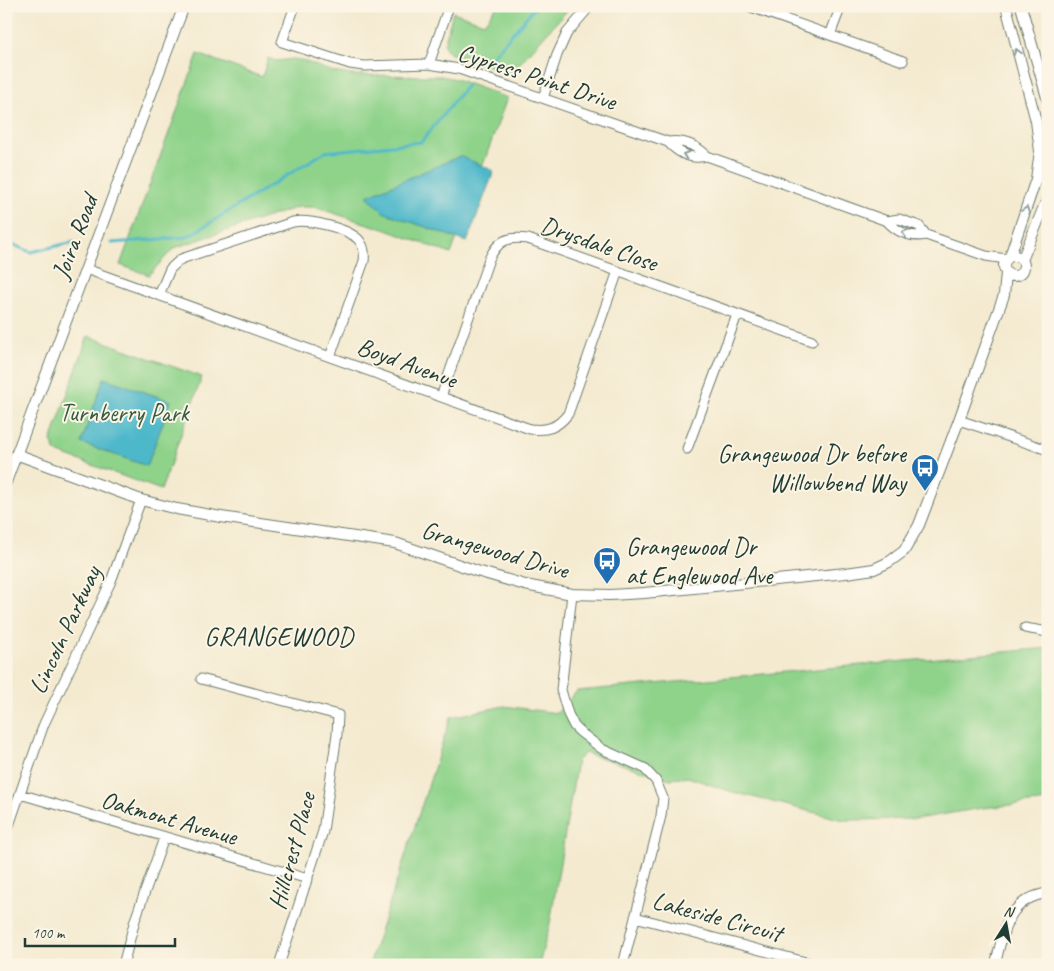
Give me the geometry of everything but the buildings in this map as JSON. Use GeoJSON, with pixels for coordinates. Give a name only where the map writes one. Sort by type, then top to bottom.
{"type":"FeatureCollection","features":[{"type":"Feature","properties":{"kind":"street","name":"Joira Road"},"geometry":{"type":"LineString","coordinates":[[6,482],[184,6]]}},
{"type":"Feature","properties":{"kind":"street","name":"Cypress Point Drive"},"geometry":{"type":"LineString","coordinates":[[294,6],[282,42],[350,64],[364,66],[429,64],[459,69],[668,142],[679,141],[699,148],[707,156],[887,221],[899,219],[918,226],[926,235],[1009,266]]}},
{"type":"Feature","properties":{"kind":"street"},"geometry":{"type":"LineString","coordinates":[[429,64],[449,6]]}},
{"type":"Feature","properties":{"kind":"street"},"geometry":{"type":"LineString","coordinates":[[543,98],[557,55],[567,33],[590,6]]}},
{"type":"Feature","properties":{"kind":"street"},"geometry":{"type":"LineString","coordinates":[[748,6],[903,61]]}},
{"type":"Feature","properties":{"kind":"street"},"geometry":{"type":"LineString","coordinates":[[830,35],[841,6]]}},
{"type":"Feature","properties":{"kind":"street"},"geometry":{"type":"LineString","coordinates":[[1006,6],[1036,121],[1040,151],[1036,179],[1009,266]]}},
{"type":"Feature","properties":{"kind":"street"},"geometry":{"type":"LineString","coordinates":[[1021,6],[1048,101]]}},
{"type":"Feature","properties":{"kind":"street"},"geometry":{"type":"LineString","coordinates":[[1009,266],[1023,270],[1022,260],[1048,197]]}},
{"type":"Feature","properties":{"kind":"street"},"geometry":{"type":"LineString","coordinates":[[159,295],[170,269],[181,259],[284,224],[308,220],[352,234],[363,245],[364,261],[330,356]]}},
{"type":"Feature","properties":{"kind":"street","name":"Drysdale Close"},"geometry":{"type":"LineString","coordinates":[[440,397],[489,259],[498,245],[511,238],[528,239],[812,342]]}},
{"type":"Feature","properties":{"kind":"street"},"geometry":{"type":"LineString","coordinates":[[1009,266],[1017,256],[1022,260]]}},
{"type":"Feature","properties":{"kind":"street","name":"Grangewood Drive"},"geometry":{"type":"LineString","coordinates":[[16,454],[141,500],[221,517],[395,543],[525,585],[572,594],[610,595],[644,593],[874,569],[890,562],[904,551],[919,525],[1004,295],[1009,266]]}},
{"type":"Feature","properties":{"kind":"street","name":"Boyd Avenue"},"geometry":{"type":"LineString","coordinates":[[86,269],[530,429],[542,430],[552,428],[562,422],[568,414],[618,271]]}},
{"type":"Feature","properties":{"kind":"street"},"geometry":{"type":"LineString","coordinates":[[687,449],[737,315]]}},
{"type":"Feature","properties":{"kind":"street"},"geometry":{"type":"LineString","coordinates":[[959,420],[1048,450]]}},
{"type":"Feature","properties":{"kind":"street","name":"Lincoln Parkway"},"geometry":{"type":"LineString","coordinates":[[6,834],[44,724],[111,581],[141,500]]}},
{"type":"Feature","properties":{"kind":"street"},"geometry":{"type":"LineString","coordinates":[[572,594],[561,690],[568,714],[574,726],[602,749],[644,768],[656,781],[663,798],[661,816],[623,965]]}},
{"type":"Feature","properties":{"kind":"street"},"geometry":{"type":"LineString","coordinates":[[1025,628],[1048,632]]}},
{"type":"Feature","properties":{"kind":"street","name":"Hillcrest Place"},"geometry":{"type":"LineString","coordinates":[[201,679],[338,715],[323,831],[279,965]]}},
{"type":"Feature","properties":{"kind":"street","name":"Oakmont Avenue"},"geometry":{"type":"LineString","coordinates":[[20,794],[308,880]]}},
{"type":"Feature","properties":{"kind":"street"},"geometry":{"type":"LineString","coordinates":[[123,965],[135,920],[164,838]]}},
{"type":"Feature","properties":{"kind":"street"},"geometry":{"type":"LineString","coordinates":[[996,965],[1004,930],[1010,915],[1023,901],[1048,893]]}},
{"type":"Feature","properties":{"kind":"street","name":"Lakeside Circuit"},"geometry":{"type":"LineString","coordinates":[[635,917],[817,965]]}},
{"type":"Feature","properties":{"kind":"green space"},"geometry":{"type":"Polygon","coordinates":[[[497,6],[571,6],[511,73],[449,53],[444,45],[453,12],[484,23],[497,6]]]}},
{"type":"Feature","properties":{"kind":"green space"},"geometry":{"type":"Polygon","coordinates":[[[198,54],[262,77],[268,58],[276,61],[293,59],[301,60],[333,72],[351,75],[441,76],[456,79],[507,98],[451,254],[384,229],[314,207],[298,207],[174,248],[149,275],[120,265],[198,54]]]}},
{"type":"Feature","properties":{"kind":"green space","name":"Turnberry Park"},"geometry":{"type":"Polygon","coordinates":[[[88,336],[202,377],[161,490],[56,452],[51,441],[88,336]]]}},
{"type":"Feature","properties":{"kind":"green space"},"geometry":{"type":"Polygon","coordinates":[[[1048,648],[1048,801],[982,808],[916,819],[844,820],[729,791],[688,777],[670,779],[585,753],[577,761],[550,923],[539,965],[369,965],[451,717],[504,706],[557,713],[577,691],[1048,648]]]}},
{"type":"Feature","properties":{"kind":"water"},"geometry":{"type":"Polygon","coordinates":[[[460,156],[494,171],[467,242],[383,212],[367,196],[460,156]]]}},
{"type":"Feature","properties":{"kind":"water"},"geometry":{"type":"Polygon","coordinates":[[[104,378],[171,401],[147,466],[81,443],[104,378]]]}},
{"type":"Feature","properties":{"kind":"waterway"},"geometry":{"type":"LineString","coordinates":[[486,64],[536,6]]}},
{"type":"Feature","properties":{"kind":"waterway"},"geometry":{"type":"LineString","coordinates":[[112,243],[187,237],[325,152],[421,142],[467,85]]}},
{"type":"Feature","properties":{"kind":"waterway"},"geometry":{"type":"LineString","coordinates":[[6,242],[31,252],[74,242]]}},
{"type":"Feature","properties":{"kind":"place","name":"Grangewood Dr before Willowbend Way"},"geometry":{"type":"Point","coordinates":[925,492]}},
{"type":"Feature","properties":{"kind":"place","name":"Grangewood Dr at Englewood Ave"},"geometry":{"type":"Point","coordinates":[607,585]}},
{"type":"Feature","properties":{"kind":"district","name":"GRANGEWOOD"},"geometry":{"type":"Point","coordinates":[279,636]}}]}
